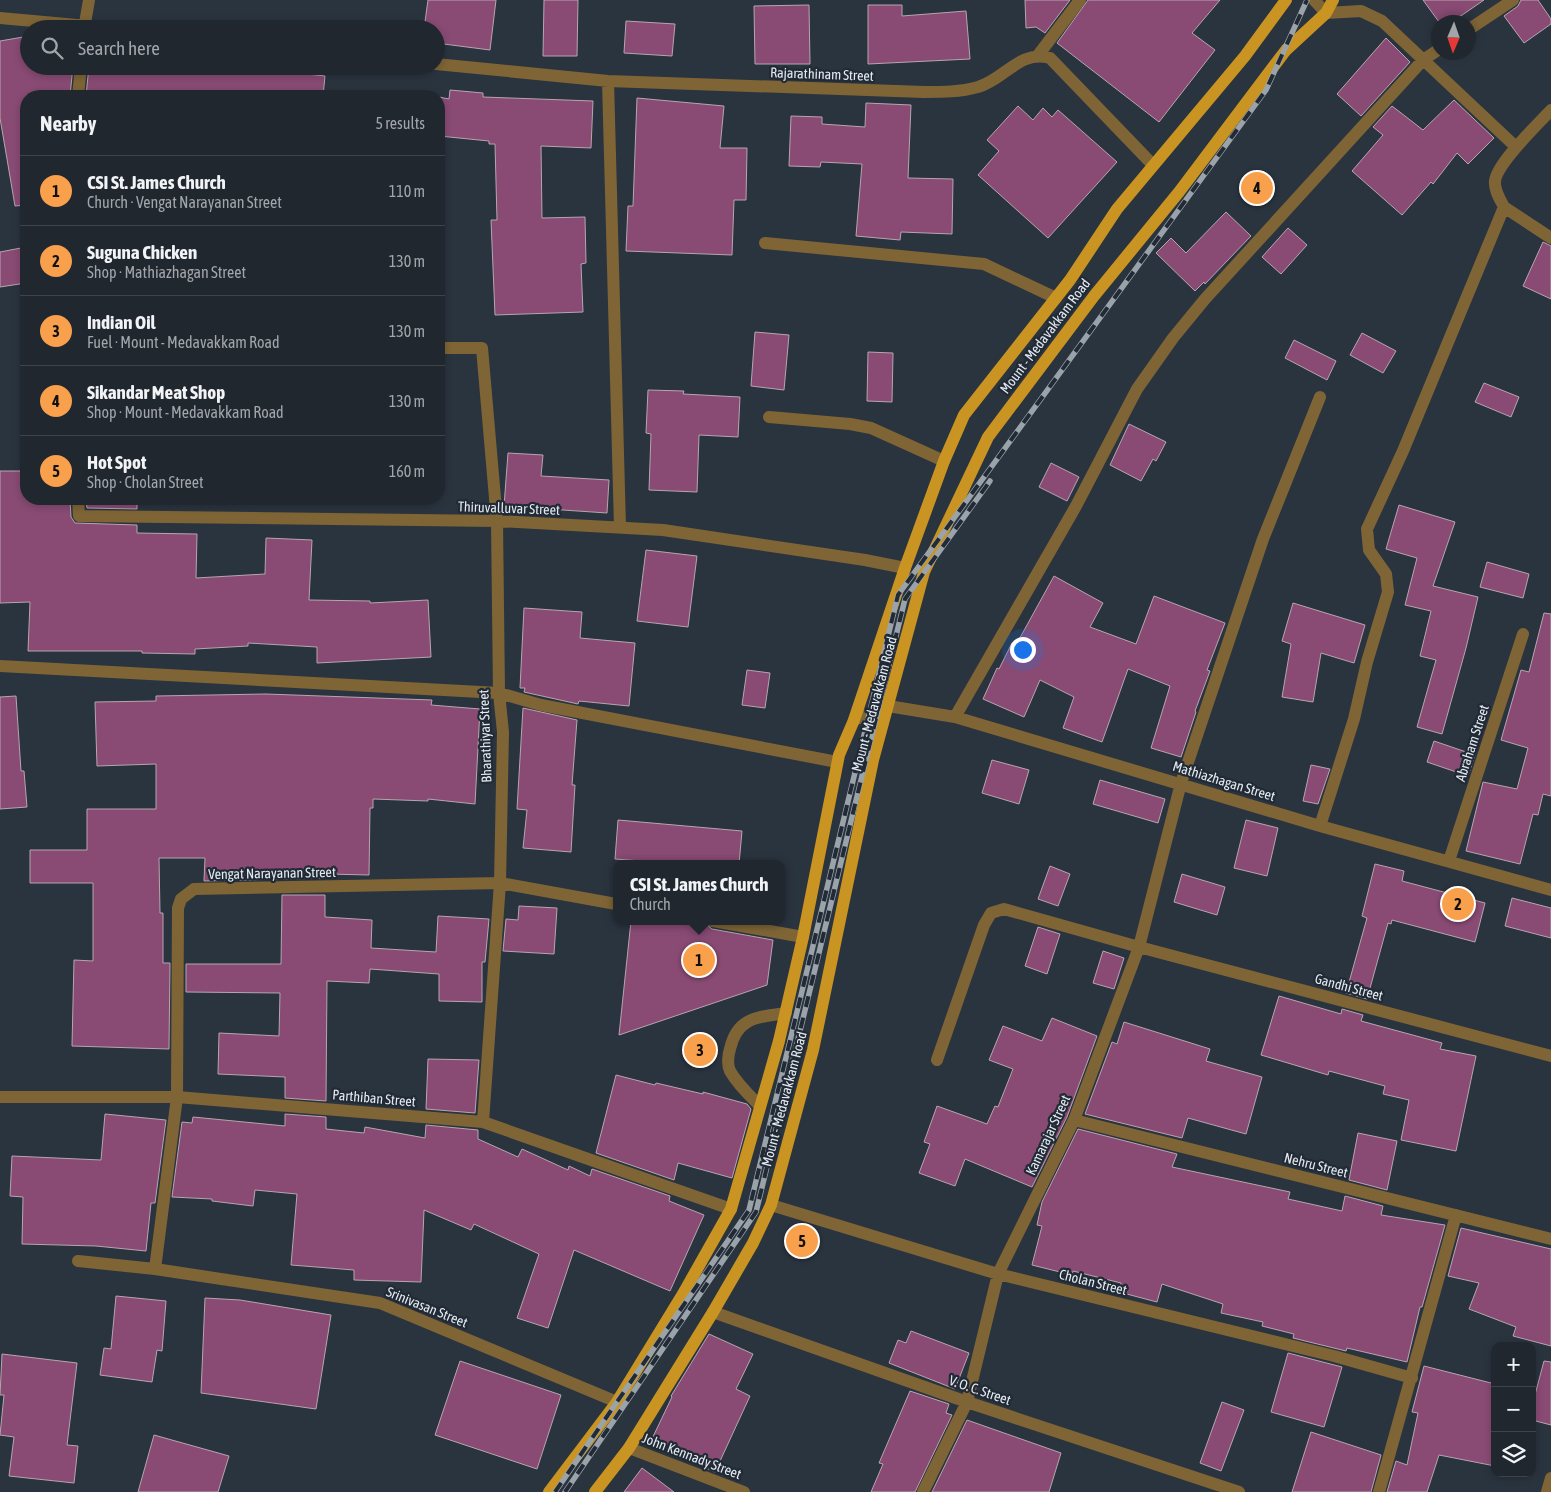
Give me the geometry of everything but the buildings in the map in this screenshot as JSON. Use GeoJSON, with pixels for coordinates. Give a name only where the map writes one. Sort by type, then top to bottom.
{"type":"FeatureCollection","features":[{"type":"Feature","properties":{"kind":"main road","name":"Mount - Medavakkam Road"},"geometry":{"type":"LineString","coordinates":[[549,1492],[617,1402],[717,1236],[731,1208],[786,1014],[837,762],[854,720],[905,568],[944,461],[964,415],[1056,298],[1117,209],[1245,56],[1279,6],[1286,0]]}},
{"type":"Feature","properties":{"kind":"main road","name":"Mount - Medavakkam Road"},"geometry":{"type":"LineString","coordinates":[[595,1492],[629,1448],[713,1312],[753,1243],[771,1205],[813,1050],[873,760],[924,572],[988,437],[1094,296],[1179,192],[1286,50],[1326,13],[1333,0]]}},
{"type":"Feature","properties":{"kind":"street"},"geometry":{"type":"LineString","coordinates":[[85,20],[89,0]]}},
{"type":"Feature","properties":{"kind":"street"},"geometry":{"type":"LineString","coordinates":[[1080,0],[1039,54],[1050,58],[1153,165]]}},
{"type":"Feature","properties":{"kind":"street"},"geometry":{"type":"LineString","coordinates":[[1314,0],[1326,13],[1362,11],[1382,21],[1516,147]]}},
{"type":"Feature","properties":{"kind":"street"},"geometry":{"type":"LineString","coordinates":[[1476,25],[1513,0]]}},
{"type":"Feature","properties":{"kind":"street"},"geometry":{"type":"LineString","coordinates":[[0,18],[20,20]]}},
{"type":"Feature","properties":{"kind":"street","name":"Rajarathinam Street"},"geometry":{"type":"LineString","coordinates":[[445,65],[608,81],[924,92],[960,91],[980,87],[1028,57],[1039,54]]}},
{"type":"Feature","properties":{"kind":"street"},"geometry":{"type":"LineString","coordinates":[[955,718],[1076,506],[1137,389],[1173,338],[1212,292],[1423,60],[1431,55]]}},
{"type":"Feature","properties":{"kind":"street"},"geometry":{"type":"LineString","coordinates":[[79,90],[80,75]]}},
{"type":"Feature","properties":{"kind":"street"},"geometry":{"type":"LineString","coordinates":[[608,81],[620,528]]}},
{"type":"Feature","properties":{"kind":"street"},"geometry":{"type":"LineString","coordinates":[[1551,110],[1516,147],[1496,176],[1494,183],[1504,206],[1551,238]]}},
{"type":"Feature","properties":{"kind":"street"},"geometry":{"type":"LineString","coordinates":[[1320,826],[1354,719],[1367,662],[1388,592],[1386,574],[1369,550],[1367,529],[1403,451],[1504,206]]}},
{"type":"Feature","properties":{"kind":"street"},"geometry":{"type":"LineString","coordinates":[[765,243],[984,264],[1056,298]]}},
{"type":"Feature","properties":{"kind":"street","name":"Bharathiyar Street"},"geometry":{"type":"LineString","coordinates":[[445,348],[482,348],[497,521],[499,693],[503,732],[500,883],[483,1122]]}},
{"type":"Feature","properties":{"kind":"street","name":"Kamarajar Street"},"geometry":{"type":"LineString","coordinates":[[923,1492],[967,1402],[998,1274],[1074,1120],[1139,947],[1181,783],[1263,539],[1320,398]]}},
{"type":"Feature","properties":{"kind":"street"},"geometry":{"type":"LineString","coordinates":[[769,417],[850,424],[871,428],[944,461]]}},
{"type":"Feature","properties":{"kind":"street","name":"Thiruvalluvar Street"},"geometry":{"type":"LineString","coordinates":[[78,505],[79,516],[497,521],[664,530],[865,560],[905,568]]}},
{"type":"Feature","properties":{"kind":"street","name":"Abraham Street"},"geometry":{"type":"LineString","coordinates":[[1449,861],[1523,634]]}},
{"type":"Feature","properties":{"kind":"street"},"geometry":{"type":"LineString","coordinates":[[0,666],[499,693],[541,705],[837,762]]}},
{"type":"Feature","properties":{"kind":"street"},"geometry":{"type":"LineString","coordinates":[[854,720],[888,706]]}},
{"type":"Feature","properties":{"kind":"street","name":"Mathiazhagan Street"},"geometry":{"type":"LineString","coordinates":[[888,706],[955,718],[1000,730],[1320,826],[1551,890]]}},
{"type":"Feature","properties":{"kind":"street","name":"Vengat Narayanan Street"},"geometry":{"type":"LineString","coordinates":[[155,1269],[177,1097],[178,908],[187,893],[194,889],[500,883],[613,903]]}},
{"type":"Feature","properties":{"kind":"street","name":"Gandhi Street"},"geometry":{"type":"LineString","coordinates":[[937,1060],[984,925],[991,913],[1004,909],[1024,913],[1139,947],[1551,1056]]}},
{"type":"Feature","properties":{"kind":"street"},"geometry":{"type":"LineString","coordinates":[[736,925],[803,937]]}},
{"type":"Feature","properties":{"kind":"street"},"geometry":{"type":"LineString","coordinates":[[760,1106],[744,1090],[729,1070],[728,1055],[737,1029],[750,1020],[786,1014]]}},
{"type":"Feature","properties":{"kind":"street","name":"Parthiban Street"},"geometry":{"type":"LineString","coordinates":[[0,1097],[177,1097],[483,1122],[731,1208]]}},
{"type":"Feature","properties":{"kind":"street","name":"Nehru Street"},"geometry":{"type":"LineString","coordinates":[[1074,1120],[1551,1239]]}},
{"type":"Feature","properties":{"kind":"street","name":"Cholan Street"},"geometry":{"type":"LineString","coordinates":[[771,1205],[998,1274],[1334,1356],[1412,1378]]}},
{"type":"Feature","properties":{"kind":"street"},"geometry":{"type":"LineString","coordinates":[[1379,1492],[1456,1215]]}},
{"type":"Feature","properties":{"kind":"street","name":"Srinivasan Street"},"geometry":{"type":"LineString","coordinates":[[78,1261],[155,1269],[380,1303],[617,1402]]}},
{"type":"Feature","properties":{"kind":"street","name":"V. O. C. Street"},"geometry":{"type":"LineString","coordinates":[[713,1312],[967,1402],[1239,1492]]}},
{"type":"Feature","properties":{"kind":"street","name":"John Kennady Street"},"geometry":{"type":"LineString","coordinates":[[629,1448],[744,1492]]}},
{"type":"Feature","properties":{"kind":"street"},"geometry":{"type":"LineString","coordinates":[[1547,1492],[1551,1478]]}},
{"type":"Feature","properties":{"kind":"railway"},"geometry":{"type":"LineString","coordinates":[[555,1492],[749,1210],[898,595],[1266,90],[1307,0]]}},
{"type":"Feature","properties":{"kind":"railway"},"geometry":{"type":"LineString","coordinates":[[565,1492],[756,1212],[905,599],[990,481]]}},
{"type":"Feature","properties":{"kind":"place","name":"Sikandar Meat Shop"},"geometry":{"type":"Point","coordinates":[1257,188]}},
{"type":"Feature","properties":{"kind":"place","name":"Suguna Chicken"},"geometry":{"type":"Point","coordinates":[1458,904]}},
{"type":"Feature","properties":{"kind":"place","name":"CSI St. James Church"},"geometry":{"type":"Point","coordinates":[699,960]}},
{"type":"Feature","properties":{"kind":"place","name":"Indian Oil"},"geometry":{"type":"Point","coordinates":[700,1050]}},
{"type":"Feature","properties":{"kind":"place","name":"Hot Spot"},"geometry":{"type":"Point","coordinates":[802,1241]}}]}
